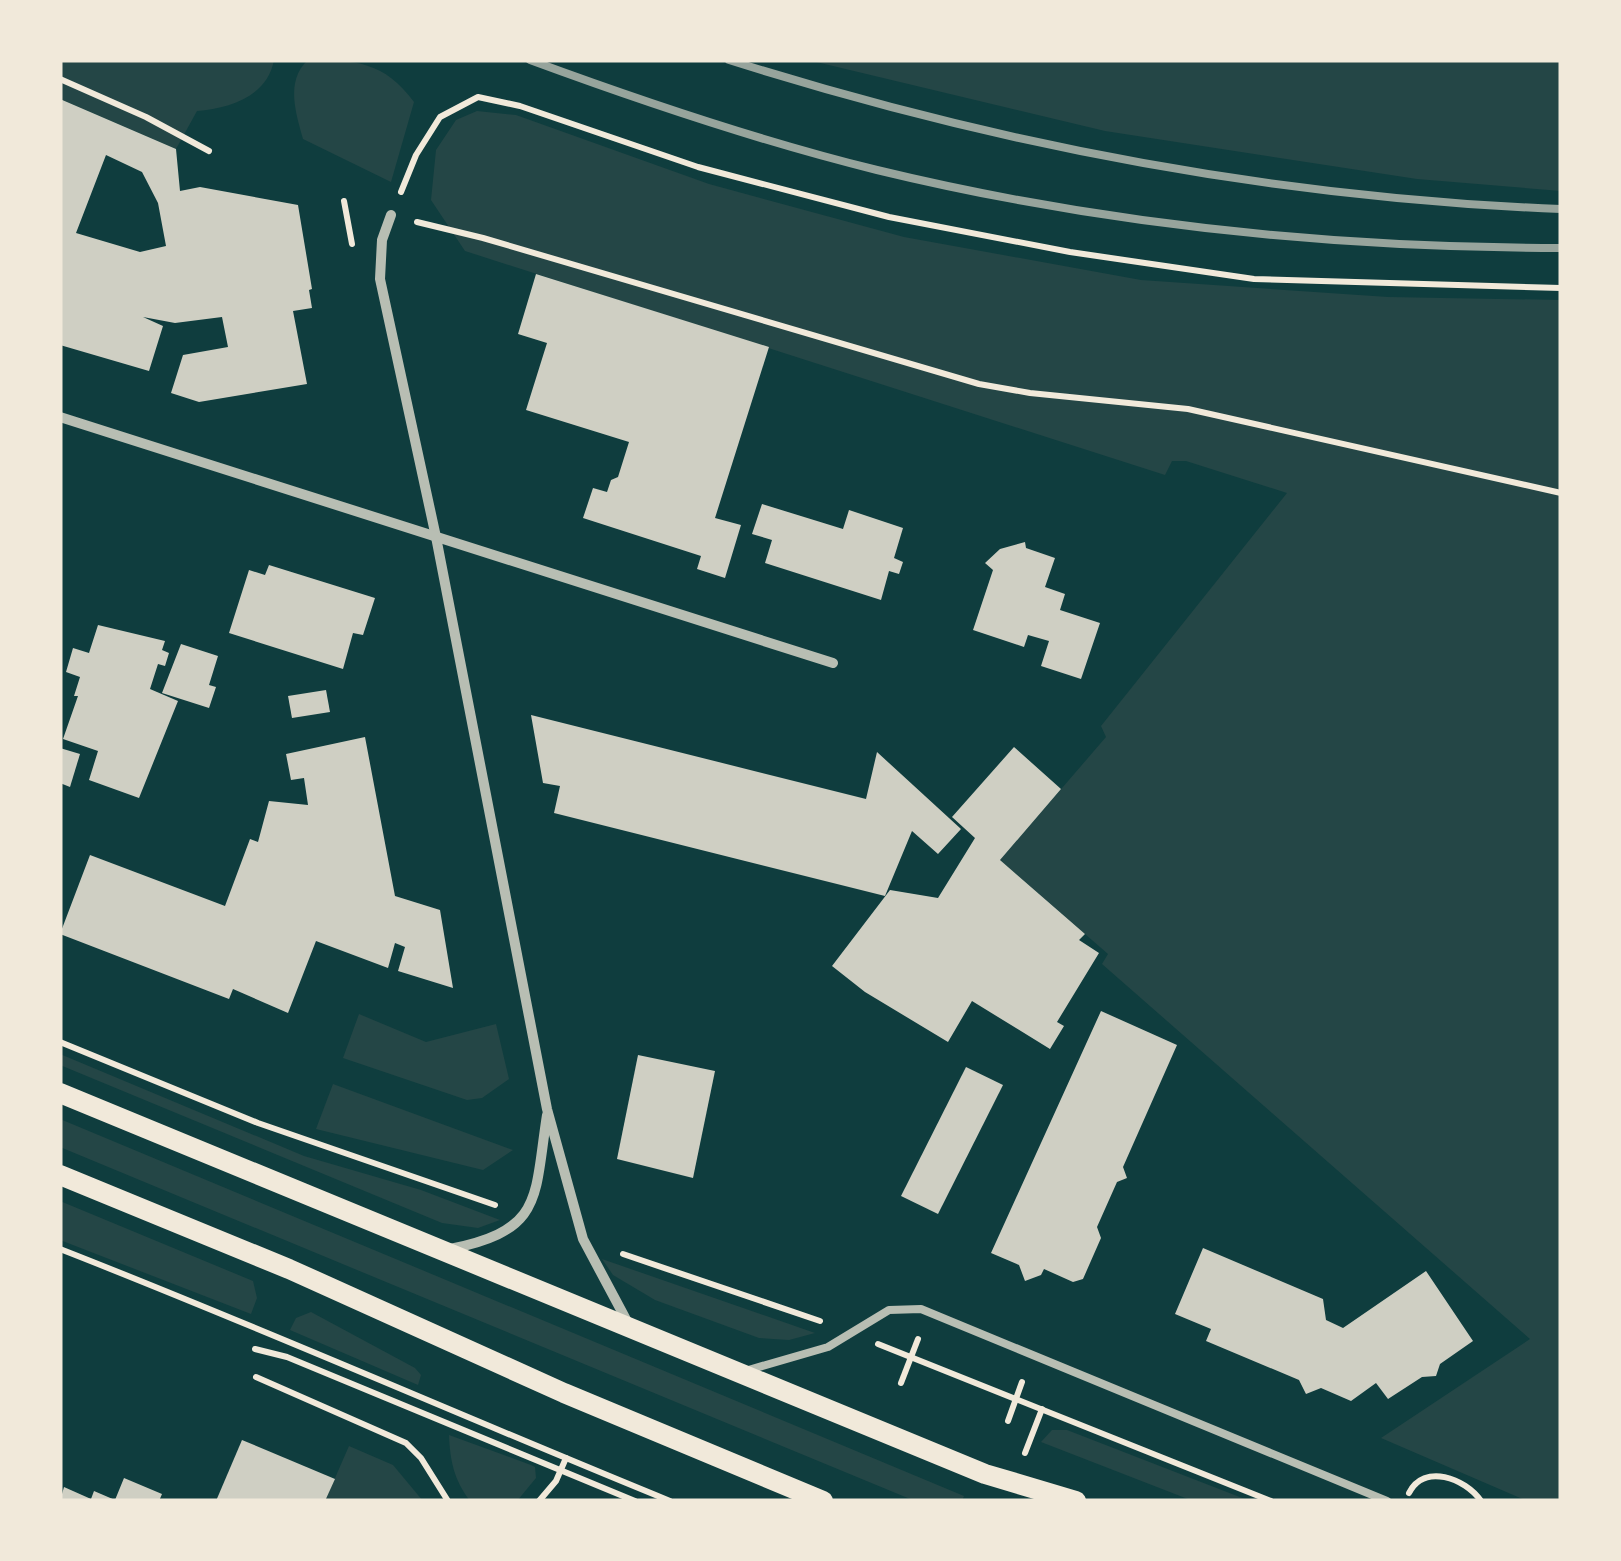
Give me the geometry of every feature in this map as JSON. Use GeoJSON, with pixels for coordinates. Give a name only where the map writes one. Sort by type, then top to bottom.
{"type":"FeatureCollection","features":[{"type":"Feature","properties":{"kind":"main road"},"geometry":{"type":"LineString","coordinates":[[60,1093],[985,1474],[1076,1501]]}},
{"type":"Feature","properties":{"kind":"main road"},"geometry":{"type":"LineString","coordinates":[[60,1175],[289,1269],[548,1386],[823,1501]]}},
{"type":"Feature","properties":{"kind":"street"},"geometry":{"type":"LineString","coordinates":[[391,215],[382,240],[380,279],[436,537],[547,1109],[584,1239],[629,1326]]}},
{"type":"Feature","properties":{"kind":"street"},"geometry":{"type":"LineString","coordinates":[[60,417],[834,662]]}},
{"type":"Feature","properties":{"kind":"street"},"geometry":{"type":"LineString","coordinates":[[445,1250],[483,1242],[509,1230],[525,1216],[534,1198],[547,1109]]}},
{"type":"Feature","properties":{"kind":"lane"},"geometry":{"type":"LineString","coordinates":[[740,1372],[828,1347],[889,1310],[921,1309],[1387,1501]]}},
{"type":"Feature","properties":{"kind":"path"},"geometry":{"type":"LineString","coordinates":[[60,79],[209,150]]}},
{"type":"Feature","properties":{"kind":"path"},"geometry":{"type":"LineString","coordinates":[[1561,288],[1254,279],[1070,252],[890,217],[698,167],[520,106],[478,96],[440,117],[416,156],[391,215],[482,238],[979,384],[1188,410],[1561,493]]}},
{"type":"Feature","properties":{"kind":"path"},"geometry":{"type":"LineString","coordinates":[[60,1042],[258,1123],[504,1208]]}},
{"type":"Feature","properties":{"kind":"path"},"geometry":{"type":"LineString","coordinates":[[60,1249],[264,1329],[670,1501]]}},
{"type":"Feature","properties":{"kind":"path"},"geometry":{"type":"LineString","coordinates":[[614,1250],[824,1322]]}},
{"type":"Feature","properties":{"kind":"path"},"geometry":{"type":"LineString","coordinates":[[901,1383],[918,1339]]}},
{"type":"Feature","properties":{"kind":"path"},"geometry":{"type":"LineString","coordinates":[[869,1341],[1272,1501]]}},
{"type":"Feature","properties":{"kind":"path"},"geometry":{"type":"LineString","coordinates":[[255,1349],[287,1356],[635,1501]]}},
{"type":"Feature","properties":{"kind":"path"},"geometry":{"type":"LineString","coordinates":[[256,1377],[406,1443],[421,1458],[448,1501]]}},
{"type":"Feature","properties":{"kind":"path"},"geometry":{"type":"LineString","coordinates":[[1008,1421],[1022,1382]]}},
{"type":"Feature","properties":{"kind":"path"},"geometry":{"type":"LineString","coordinates":[[1035,1428],[1042,1410]]}},
{"type":"Feature","properties":{"kind":"path"},"geometry":{"type":"LineString","coordinates":[[539,1501],[566,1458]]}},
{"type":"Feature","properties":{"kind":"path"},"geometry":{"type":"LineString","coordinates":[[1412,1486],[1420,1478],[1445,1476],[1475,1493],[1481,1501]]}},
{"type":"Feature","properties":{"kind":"shaded area"},"geometry":{"type":"Polygon","coordinates":[[[60,60],[274,60],[270,73],[255,92],[222,107],[197,111],[176,149],[60,99],[60,60]]]}},
{"type":"Feature","properties":{"kind":"shaded area"},"geometry":{"type":"Polygon","coordinates":[[[308,60],[354,62],[380,71],[414,102],[391,182],[303,139],[294,87],[308,60]]]}},
{"type":"Feature","properties":{"kind":"shaded area"},"geometry":{"type":"Polygon","coordinates":[[[808,60],[1561,60],[1561,191],[1417,179],[1105,131],[808,60]]]}},
{"type":"Feature","properties":{"kind":"shaded area"},"geometry":{"type":"Polygon","coordinates":[[[477,111],[516,115],[709,184],[904,237],[1141,280],[1388,297],[1561,300],[1561,1501],[1527,1501],[1381,1438],[1530,1339],[1102,964],[1108,954],[1000,860],[1106,737],[1101,726],[1287,493],[1186,461],[1172,461],[1165,475],[465,251],[431,200],[436,150],[456,120],[477,111]]]}},
{"type":"Feature","properties":{"kind":"shaded area"},"geometry":{"type":"Polygon","coordinates":[[[359,1014],[426,1042],[496,1024],[509,1079],[482,1098],[467,1100],[343,1058],[359,1014]]]}},
{"type":"Feature","properties":{"kind":"shaded area"},"geometry":{"type":"Polygon","coordinates":[[[60,1054],[304,1156],[421,1190],[500,1220],[478,1228],[442,1223],[60,1065],[60,1054]]]}},
{"type":"Feature","properties":{"kind":"shaded area"},"geometry":{"type":"Polygon","coordinates":[[[333,1084],[513,1150],[483,1170],[316,1129],[333,1084]]]}},
{"type":"Feature","properties":{"kind":"shaded area"},"geometry":{"type":"Polygon","coordinates":[[[60,1119],[964,1496],[962,1501],[915,1501],[60,1147],[60,1119]]]}},
{"type":"Feature","properties":{"kind":"shaded area"},"geometry":{"type":"Polygon","coordinates":[[[60,1201],[253,1281],[257,1298],[251,1314],[60,1240],[60,1201]]]}},
{"type":"Feature","properties":{"kind":"shaded area"},"geometry":{"type":"Polygon","coordinates":[[[602,1259],[815,1333],[789,1340],[759,1338],[655,1300],[613,1275],[602,1259]]]}},
{"type":"Feature","properties":{"kind":"shaded area"},"geometry":{"type":"Polygon","coordinates":[[[311,1312],[415,1368],[421,1375],[418,1385],[290,1330],[296,1318],[311,1312]]]}},
{"type":"Feature","properties":{"kind":"shaded area"},"geometry":{"type":"Polygon","coordinates":[[[1052,1430],[1067,1430],[1250,1501],[1193,1501],[1041,1442],[1052,1430]]]}},
{"type":"Feature","properties":{"kind":"shaded area"},"geometry":{"type":"Polygon","coordinates":[[[449,1435],[531,1465],[535,1467],[536,1478],[517,1501],[470,1501],[454,1470],[449,1435]]]}},
{"type":"Feature","properties":{"kind":"shaded area"},"geometry":{"type":"Polygon","coordinates":[[[349,1446],[393,1465],[423,1501],[325,1501],[349,1446]]]}},
{"type":"Feature","properties":{"kind":"building"},"geometry":{"type":"Polygon","coordinates":[[[60,99],[176,149],[180,191],[200,187],[298,205],[312,308],[293,311],[307,384],[199,402],[171,393],[183,355],[228,347],[222,317],[175,323],[143,317],[163,326],[149,371],[60,345],[60,99]],[[106,155],[76,233],[140,252],[166,246],[158,203],[142,172],[106,155]]]}},
{"type":"Feature","properties":{"kind":"building"},"geometry":{"type":"Polygon","coordinates":[[[536,274],[769,347],[715,518],[741,525],[725,578],[697,569],[701,556],[583,518],[593,488],[607,492],[611,480],[618,477],[629,442],[526,410],[547,343],[518,334],[536,274]]]}},
{"type":"Feature","properties":{"kind":"building"},"geometry":{"type":"Polygon","coordinates":[[[762,504],[843,529],[849,510],[903,528],[894,558],[903,562],[899,574],[889,571],[881,600],[765,563],[772,540],[752,534],[762,504]]]}},
{"type":"Feature","properties":{"kind":"building"},"geometry":{"type":"Polygon","coordinates":[[[1025,542],[1026,548],[1055,558],[1045,587],[1065,594],[1060,610],[1100,623],[1081,679],[1041,666],[1049,641],[1028,635],[1024,647],[973,630],[993,570],[985,563],[1000,549],[1025,542]]]}},
{"type":"Feature","properties":{"kind":"building"},"geometry":{"type":"Polygon","coordinates":[[[269,565],[375,598],[363,635],[353,633],[343,669],[229,633],[249,570],[265,575],[269,565]]]}},
{"type":"Feature","properties":{"kind":"building"},"geometry":{"type":"Polygon","coordinates":[[[98,625],[165,641],[162,650],[169,653],[165,666],[158,664],[150,689],[178,701],[139,798],[89,780],[98,751],[63,739],[78,696],[74,696],[80,677],[66,672],[73,648],[89,653],[98,625]]]}},
{"type":"Feature","properties":{"kind":"building"},"geometry":{"type":"Polygon","coordinates":[[[181,644],[218,656],[209,685],[216,687],[209,708],[162,693],[181,644]]]}},
{"type":"Feature","properties":{"kind":"building"},"geometry":{"type":"Polygon","coordinates":[[[326,690],[330,712],[292,718],[288,696],[326,690]]]}},
{"type":"Feature","properties":{"kind":"building"},"geometry":{"type":"Polygon","coordinates":[[[531,715],[866,799],[877,752],[961,829],[938,854],[912,831],[885,896],[554,813],[560,786],[543,783],[531,715]]]}},
{"type":"Feature","properties":{"kind":"building"},"geometry":{"type":"Polygon","coordinates":[[[365,737],[395,896],[440,910],[453,988],[398,971],[405,947],[395,943],[388,968],[316,941],[288,1013],[233,989],[229,999],[60,934],[90,855],[225,906],[250,839],[258,842],[269,801],[308,805],[304,778],[291,780],[286,754],[365,737]]]}},
{"type":"Feature","properties":{"kind":"building"},"geometry":{"type":"Polygon","coordinates":[[[1014,747],[1061,789],[1000,860],[1085,934],[1079,940],[1099,953],[1057,1022],[1064,1026],[1050,1049],[972,1001],[948,1042],[865,992],[832,966],[890,890],[938,898],[975,838],[952,817],[1014,747]]]}},
{"type":"Feature","properties":{"kind":"building"},"geometry":{"type":"Polygon","coordinates":[[[60,748],[80,754],[70,787],[60,783],[60,748]]]}},
{"type":"Feature","properties":{"kind":"building"},"geometry":{"type":"Polygon","coordinates":[[[1101,1011],[1177,1045],[1123,1167],[1127,1178],[1117,1182],[1097,1227],[1101,1238],[1083,1279],[1073,1282],[1044,1269],[1041,1275],[1025,1281],[1019,1265],[991,1253],[1101,1011]]]}},
{"type":"Feature","properties":{"kind":"building"},"geometry":{"type":"Polygon","coordinates":[[[638,1055],[715,1071],[693,1178],[617,1159],[638,1055]]]}},
{"type":"Feature","properties":{"kind":"building"},"geometry":{"type":"Polygon","coordinates":[[[966,1067],[1003,1085],[938,1214],[901,1196],[966,1067]]]}},
{"type":"Feature","properties":{"kind":"building"},"geometry":{"type":"Polygon","coordinates":[[[1203,1248],[1323,1299],[1326,1320],[1343,1328],[1426,1271],[1473,1341],[1440,1364],[1436,1376],[1422,1377],[1388,1399],[1376,1383],[1351,1401],[1321,1388],[1306,1394],[1299,1380],[1206,1341],[1211,1329],[1175,1314],[1203,1248]]]}},
{"type":"Feature","properties":{"kind":"building"},"geometry":{"type":"Polygon","coordinates":[[[242,1440],[335,1479],[325,1501],[216,1501],[242,1440]]]}},
{"type":"Feature","properties":{"kind":"building"},"geometry":{"type":"Polygon","coordinates":[[[124,1478],[162,1494],[159,1501],[60,1501],[64,1487],[91,1499],[94,1491],[115,1500],[124,1478]]]}},
{"type":"Feature","properties":{"kind":"railway"},"geometry":{"type":"LineString","coordinates":[[530,60],[659,106],[789,146],[877,170],[1046,205],[1302,238],[1561,248]]}},
{"type":"Feature","properties":{"kind":"railway"},"geometry":{"type":"LineString","coordinates":[[729,60],[933,118],[1140,162],[1350,193],[1561,209]]}}]}
